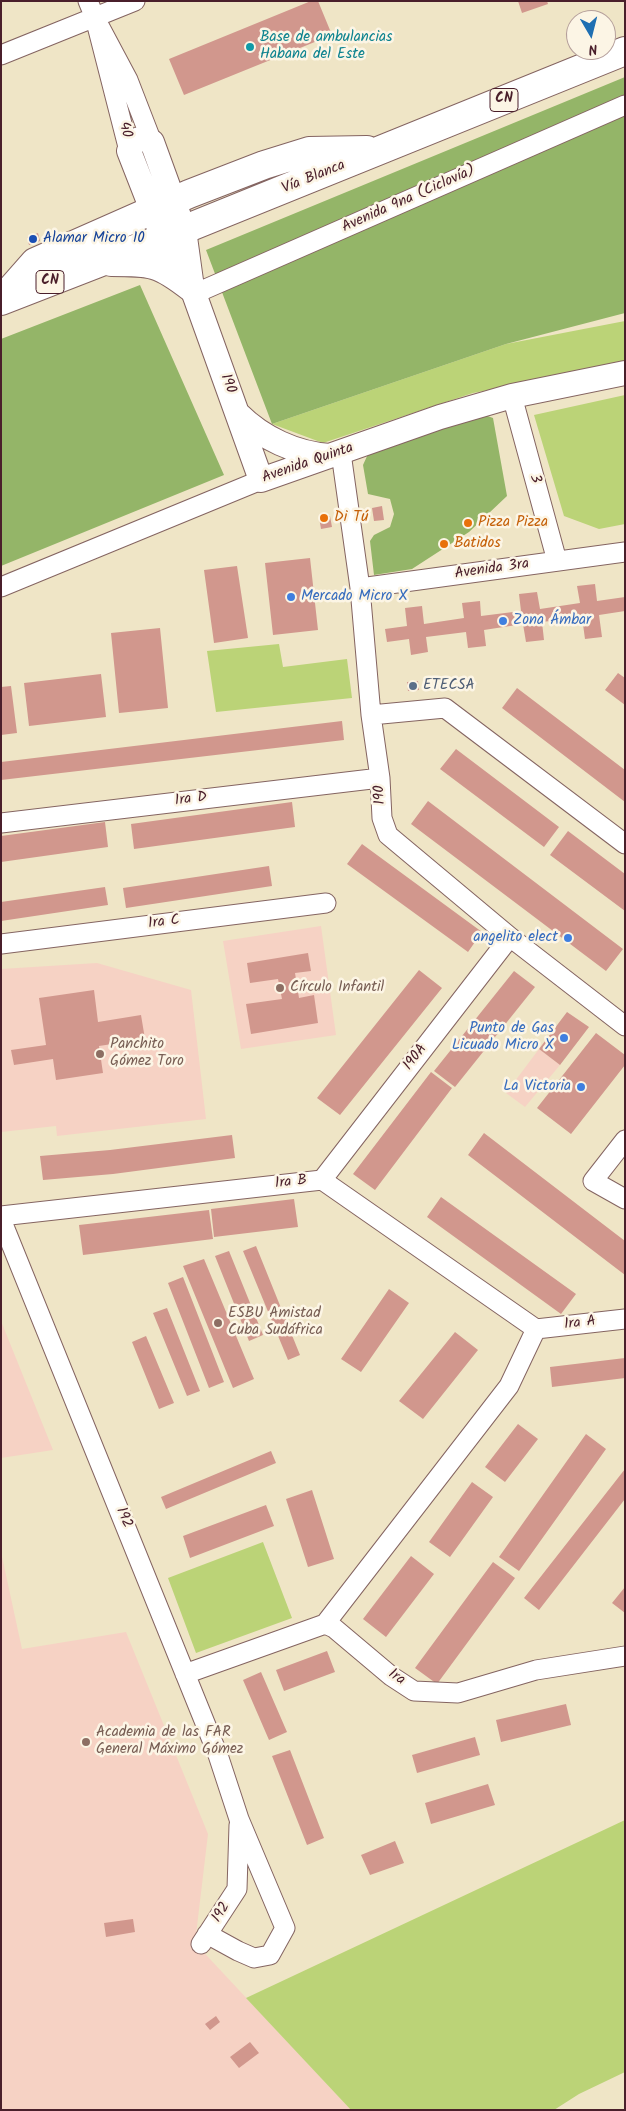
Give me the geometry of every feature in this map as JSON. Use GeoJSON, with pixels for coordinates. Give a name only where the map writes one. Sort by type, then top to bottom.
{"type":"FeatureCollection","features":[{"type":"Feature","properties":{"kind":"highway","name":"Vía Blanca"},"geometry":{"type":"LineString","coordinates":[[1,301],[174,234],[625,51]]}},
{"type":"Feature","properties":{"kind":"highway"},"geometry":{"type":"LineString","coordinates":[[1,301],[36,262],[163,206],[264,165],[309,151],[383,149]]}},
{"type":"Feature","properties":{"kind":"highway"},"geometry":{"type":"LineString","coordinates":[[99,262],[139,262],[161,266],[193,291]]}},
{"type":"Feature","properties":{"kind":"main road"},"geometry":{"type":"LineString","coordinates":[[129,151],[131,143],[137,139],[152,142]]}},
{"type":"Feature","properties":{"kind":"main road","name":"40"},"geometry":{"type":"LineString","coordinates":[[152,142],[163,206]]}},
{"type":"Feature","properties":{"kind":"main road","name":"40"},"geometry":{"type":"LineString","coordinates":[[129,151],[163,206],[174,234]]}},
{"type":"Feature","properties":{"kind":"main road","name":"190"},"geometry":{"type":"LineString","coordinates":[[174,234],[261,480]]}},
{"type":"Feature","properties":{"kind":"main road","name":"Avenida Quinta"},"geometry":{"type":"LineString","coordinates":[[261,480],[440,417],[512,396],[625,373]]}},
{"type":"Feature","properties":{"kind":"main road"},"geometry":{"type":"LineString","coordinates":[[237,412],[252,428],[280,443],[312,455],[336,454]]}},
{"type":"Feature","properties":{"kind":"street"},"geometry":{"type":"LineString","coordinates":[[1,55],[92,10],[135,1]]}},
{"type":"Feature","properties":{"kind":"street","name":"40"},"geometry":{"type":"LineString","coordinates":[[92,10],[128,80],[152,142]]}},
{"type":"Feature","properties":{"kind":"street","name":"40"},"geometry":{"type":"LineString","coordinates":[[92,10],[129,151]]}},
{"type":"Feature","properties":{"kind":"street","name":"Avenida 9na (Ciclovía)"},"geometry":{"type":"LineString","coordinates":[[193,291],[625,106]]}},
{"type":"Feature","properties":{"kind":"street","name":"3"},"geometry":{"type":"LineString","coordinates":[[512,396],[557,561]]}},
{"type":"Feature","properties":{"kind":"street","name":"190"},"geometry":{"type":"LineString","coordinates":[[336,454],[360,588],[371,715],[380,778],[382,818],[388,835],[510,937],[625,1026]]}},
{"type":"Feature","properties":{"kind":"street","name":"Avenida Quinta"},"geometry":{"type":"LineString","coordinates":[[1,587],[261,480]]}},
{"type":"Feature","properties":{"kind":"street","name":"Avenida 3ra"},"geometry":{"type":"LineString","coordinates":[[360,588],[625,552]]}},
{"type":"Feature","properties":{"kind":"street"},"geometry":{"type":"LineString","coordinates":[[371,715],[445,708],[625,844]]}},
{"type":"Feature","properties":{"kind":"street","name":"1ra D"},"geometry":{"type":"LineString","coordinates":[[1,823],[380,778]]}},
{"type":"Feature","properties":{"kind":"street","name":"1ra C"},"geometry":{"type":"LineString","coordinates":[[1,944],[326,903]]}},
{"type":"Feature","properties":{"kind":"street","name":"190A"},"geometry":{"type":"LineString","coordinates":[[322,1180],[510,937]]}},
{"type":"Feature","properties":{"kind":"street"},"geometry":{"type":"LineString","coordinates":[[625,1140],[593,1181],[625,1199]]}},
{"type":"Feature","properties":{"kind":"street","name":"1ra B"},"geometry":{"type":"LineString","coordinates":[[1,1217],[322,1180],[536,1329]]}},
{"type":"Feature","properties":{"kind":"street","name":"192"},"geometry":{"type":"LineString","coordinates":[[1,1217],[218,1755],[239,1819],[285,1928],[270,1955],[254,1958],[204,1940],[237,1889],[239,1819]]}},
{"type":"Feature","properties":{"kind":"street","name":"1ra A"},"geometry":{"type":"LineString","coordinates":[[536,1329],[625,1319]]}},
{"type":"Feature","properties":{"kind":"street"},"geometry":{"type":"LineString","coordinates":[[185,1674],[325,1624],[509,1386],[536,1329]]}},
{"type":"Feature","properties":{"kind":"street","name":"1ra"},"geometry":{"type":"LineString","coordinates":[[325,1624],[334,1628],[391,1676],[414,1691],[458,1693],[536,1670],[625,1656]]}},
{"type":"Feature","properties":{"kind":"shaded area","name":"Círculo Infantil"},"geometry":{"type":"Polygon","coordinates":[[[321,926],[336,1035],[241,1049],[223,941],[321,926]]]}},
{"type":"Feature","properties":{"kind":"shaded area","name":"Panchito Gómez Toro"},"geometry":{"type":"Polygon","coordinates":[[[97,963],[191,990],[206,1119],[57,1136],[56,1126],[1,1132],[1,969],[97,963]]]}},
{"type":"Feature","properties":{"kind":"shaded area"},"geometry":{"type":"Polygon","coordinates":[[[539,1049],[560,1065],[525,1107],[506,1093],[539,1049]]]}},
{"type":"Feature","properties":{"kind":"shaded area"},"geometry":{"type":"Polygon","coordinates":[[[1,1321],[53,1450],[1,1458],[1,1321]]]}},
{"type":"Feature","properties":{"kind":"shaded area","name":"Academia de las FAR General Máximo Gómez"},"geometry":{"type":"Polygon","coordinates":[[[1,1552],[22,1649],[126,1632],[208,1834],[195,1943],[351,2110],[1,2110],[1,1552]]]}},
{"type":"Feature","properties":{"kind":"green space"},"geometry":{"type":"Polygon","coordinates":[[[625,77],[625,313],[506,344],[272,424],[206,250],[625,77]]]}},
{"type":"Feature","properties":{"kind":"green space"},"geometry":{"type":"Polygon","coordinates":[[[140,285],[224,475],[1,566],[1,339],[140,285]]]}},
{"type":"Feature","properties":{"kind":"green space"},"geometry":{"type":"Polygon","coordinates":[[[625,321],[625,363],[473,393],[323,443],[272,424],[506,344],[625,321]]]}},
{"type":"Feature","properties":{"kind":"green space"},"geometry":{"type":"Polygon","coordinates":[[[625,395],[625,524],[599,529],[564,516],[534,415],[625,395]]]}},
{"type":"Feature","properties":{"kind":"green space"},"geometry":{"type":"Polygon","coordinates":[[[482,414],[493,418],[507,496],[469,532],[412,569],[374,575],[370,541],[374,535],[390,527],[394,514],[390,499],[368,494],[363,465],[368,454],[482,414]]]}},
{"type":"Feature","properties":{"kind":"green space"},"geometry":{"type":"Polygon","coordinates":[[[279,644],[283,667],[347,659],[352,698],[216,712],[207,651],[279,644]]]}},
{"type":"Feature","properties":{"kind":"green space"},"geometry":{"type":"Polygon","coordinates":[[[263,1542],[292,1618],[196,1653],[168,1578],[263,1542]]]}},
{"type":"Feature","properties":{"kind":"green space"},"geometry":{"type":"Polygon","coordinates":[[[625,1820],[625,2072],[579,2094],[554,2110],[351,2110],[246,1998],[625,1820]]]}},
{"type":"Feature","properties":{"kind":"building","name":"Base de ambulancias Habana del Este"},"geometry":{"type":"Polygon","coordinates":[[[311,1],[318,1],[332,35],[184,95],[169,59],[311,1]]]}},
{"type":"Feature","properties":{"kind":"building"},"geometry":{"type":"Polygon","coordinates":[[[518,1],[547,1],[548,4],[522,13],[518,1]]]}},
{"type":"Feature","properties":{"kind":"building","name":"Alamar Micro 10"},"geometry":{"type":"Polygon","coordinates":[[[38,233],[40,241],[29,245],[27,237],[38,233]]]}},
{"type":"Feature","properties":{"kind":"building"},"geometry":{"type":"Polygon","coordinates":[[[382,506],[384,520],[374,521],[372,508],[382,506]]]}},
{"type":"Feature","properties":{"kind":"building"},"geometry":{"type":"Polygon","coordinates":[[[330,516],[332,527],[321,529],[319,517],[330,516]]]}},
{"type":"Feature","properties":{"kind":"building","name":"Mercado Micro X"},"geometry":{"type":"Polygon","coordinates":[[[310,558],[318,630],[273,635],[265,563],[310,558]]]}},
{"type":"Feature","properties":{"kind":"building"},"geometry":{"type":"Polygon","coordinates":[[[237,566],[248,638],[214,643],[204,570],[237,566]]]}},
{"type":"Feature","properties":{"kind":"building"},"geometry":{"type":"Polygon","coordinates":[[[595,584],[597,601],[625,597],[625,611],[599,615],[602,637],[585,639],[582,617],[542,622],[544,640],[526,642],[523,624],[484,630],[486,646],[468,648],[466,632],[426,637],[428,652],[411,655],[409,639],[387,642],[385,629],[407,626],[405,608],[422,606],[424,624],[464,618],[462,603],[480,601],[481,616],[521,611],[519,594],[537,592],[540,609],[580,603],[577,586],[595,584]]]}},
{"type":"Feature","properties":{"kind":"building"},"geometry":{"type":"Polygon","coordinates":[[[160,628],[168,708],[119,713],[111,633],[160,628]]]}},
{"type":"Feature","properties":{"kind":"building"},"geometry":{"type":"Polygon","coordinates":[[[618,673],[625,678],[625,705],[605,690],[618,673]]]}},
{"type":"Feature","properties":{"kind":"building"},"geometry":{"type":"Polygon","coordinates":[[[101,674],[106,717],[29,726],[24,683],[101,674]]]}},
{"type":"Feature","properties":{"kind":"building","name":"ETECSA"},"geometry":{"type":"Polygon","coordinates":[[[418,681],[419,690],[408,691],[407,682],[418,681]]]}},
{"type":"Feature","properties":{"kind":"building"},"geometry":{"type":"Polygon","coordinates":[[[11,686],[17,733],[1,735],[1,687],[11,686]]]}},
{"type":"Feature","properties":{"kind":"building"},"geometry":{"type":"Polygon","coordinates":[[[517,688],[625,770],[625,802],[502,708],[517,688]]]}},
{"type":"Feature","properties":{"kind":"building"},"geometry":{"type":"Polygon","coordinates":[[[342,721],[344,740],[1,780],[1,762],[342,721]]]}},
{"type":"Feature","properties":{"kind":"building"},"geometry":{"type":"Polygon","coordinates":[[[456,749],[559,827],[544,847],[440,769],[456,749]]]}},
{"type":"Feature","properties":{"kind":"building"},"geometry":{"type":"Polygon","coordinates":[[[428,801],[623,949],[606,971],[411,824],[428,801]]]}},
{"type":"Feature","properties":{"kind":"building"},"geometry":{"type":"Polygon","coordinates":[[[292,802],[295,827],[134,849],[131,824],[292,802]]]}},
{"type":"Feature","properties":{"kind":"building"},"geometry":{"type":"Polygon","coordinates":[[[105,822],[108,847],[1,862],[1,836],[105,822]]]}},
{"type":"Feature","properties":{"kind":"building"},"geometry":{"type":"Polygon","coordinates":[[[568,831],[625,874],[625,911],[550,855],[568,831]]]}},
{"type":"Feature","properties":{"kind":"building"},"geometry":{"type":"Polygon","coordinates":[[[362,844],[482,932],[468,952],[347,864],[362,844]]]}},
{"type":"Feature","properties":{"kind":"building"},"geometry":{"type":"Polygon","coordinates":[[[269,866],[272,886],[126,908],[123,888],[269,866]]]}},
{"type":"Feature","properties":{"kind":"building"},"geometry":{"type":"Polygon","coordinates":[[[105,887],[108,905],[1,921],[1,902],[105,887]]]}},
{"type":"Feature","properties":{"kind":"building"},"geometry":{"type":"Polygon","coordinates":[[[308,953],[311,971],[295,973],[299,998],[314,995],[318,1023],[251,1034],[246,1004],[282,999],[278,979],[250,983],[247,963],[308,953]]]}},
{"type":"Feature","properties":{"kind":"building"},"geometry":{"type":"Polygon","coordinates":[[[419,970],[442,988],[340,1115],[317,1098],[419,970]]]}},
{"type":"Feature","properties":{"kind":"building"},"geometry":{"type":"Polygon","coordinates":[[[514,971],[535,987],[455,1087],[434,1071],[514,971]]]}},
{"type":"Feature","properties":{"kind":"building"},"geometry":{"type":"Polygon","coordinates":[[[94,990],[98,1022],[141,1015],[145,1039],[99,1046],[103,1073],[56,1080],[53,1059],[14,1065],[11,1050],[46,1045],[39,998],[94,990]]]}},
{"type":"Feature","properties":{"kind":"building","name":"Punto de Gas Licuado Micro X"},"geometry":{"type":"Polygon","coordinates":[[[567,1012],[589,1027],[560,1065],[539,1049],[567,1012]]]}},
{"type":"Feature","properties":{"kind":"building","name":"La Victoria"},"geometry":{"type":"Polygon","coordinates":[[[596,1033],[625,1055],[625,1065],[571,1134],[537,1108],[596,1033]]]}},
{"type":"Feature","properties":{"kind":"building"},"geometry":{"type":"Polygon","coordinates":[[[431,1072],[452,1088],[375,1190],[353,1174],[431,1072]]]}},
{"type":"Feature","properties":{"kind":"building"},"geometry":{"type":"Polygon","coordinates":[[[484,1133],[625,1241],[625,1275],[468,1155],[484,1133]]]}},
{"type":"Feature","properties":{"kind":"building"},"geometry":{"type":"Polygon","coordinates":[[[232,1135],[235,1158],[113,1174],[43,1180],[40,1156],[110,1150],[232,1135]]]}},
{"type":"Feature","properties":{"kind":"building"},"geometry":{"type":"Polygon","coordinates":[[[441,1197],[576,1294],[561,1314],[427,1217],[441,1197]]]}},
{"type":"Feature","properties":{"kind":"building"},"geometry":{"type":"Polygon","coordinates":[[[294,1199],[298,1227],[214,1237],[211,1209],[294,1199]]]}},
{"type":"Feature","properties":{"kind":"building"},"geometry":{"type":"Polygon","coordinates":[[[209,1210],[213,1239],[83,1255],[79,1225],[209,1210]]]}},
{"type":"Feature","properties":{"kind":"building"},"geometry":{"type":"Polygon","coordinates":[[[256,1246],[300,1355],[288,1360],[243,1251],[256,1246]]]}},
{"type":"Feature","properties":{"kind":"building"},"geometry":{"type":"Polygon","coordinates":[[[229,1251],[263,1335],[249,1341],[215,1256],[229,1251]]]}},
{"type":"Feature","properties":{"kind":"building","name":"ESBU Amistad Cuba Sudáfrica"},"geometry":{"type":"Polygon","coordinates":[[[204,1259],[254,1379],[233,1388],[183,1266],[204,1259]]]}},
{"type":"Feature","properties":{"kind":"building"},"geometry":{"type":"Polygon","coordinates":[[[183,1277],[224,1382],[209,1388],[168,1283],[183,1277]]]}},
{"type":"Feature","properties":{"kind":"building"},"geometry":{"type":"Polygon","coordinates":[[[389,1289],[409,1303],[361,1372],[341,1359],[389,1289]]]}},
{"type":"Feature","properties":{"kind":"building"},"geometry":{"type":"Polygon","coordinates":[[[167,1308],[200,1391],[187,1396],[153,1313],[167,1308]]]}},
{"type":"Feature","properties":{"kind":"building"},"geometry":{"type":"Polygon","coordinates":[[[455,1332],[478,1350],[423,1419],[399,1401],[455,1332]]]}},
{"type":"Feature","properties":{"kind":"building"},"geometry":{"type":"Polygon","coordinates":[[[146,1336],[174,1403],[159,1409],[132,1342],[146,1336]]]}},
{"type":"Feature","properties":{"kind":"building"},"geometry":{"type":"Polygon","coordinates":[[[625,1358],[625,1378],[552,1387],[550,1367],[625,1358]]]}},
{"type":"Feature","properties":{"kind":"building"},"geometry":{"type":"Polygon","coordinates":[[[518,1424],[538,1439],[505,1482],[485,1467],[518,1424]]]}},
{"type":"Feature","properties":{"kind":"building"},"geometry":{"type":"Polygon","coordinates":[[[586,1434],[606,1449],[519,1571],[499,1557],[586,1434]]]}},
{"type":"Feature","properties":{"kind":"building"},"geometry":{"type":"Polygon","coordinates":[[[271,1451],[276,1463],[166,1509],[161,1497],[271,1451]]]}},
{"type":"Feature","properties":{"kind":"building"},"geometry":{"type":"Polygon","coordinates":[[[625,1469],[625,1499],[539,1610],[524,1598],[625,1469]]]}},
{"type":"Feature","properties":{"kind":"building"},"geometry":{"type":"Polygon","coordinates":[[[472,1482],[493,1497],[450,1557],[429,1542],[472,1482]]]}},
{"type":"Feature","properties":{"kind":"building"},"geometry":{"type":"Polygon","coordinates":[[[312,1490],[334,1559],[308,1567],[286,1499],[312,1490]]]}},
{"type":"Feature","properties":{"kind":"building"},"geometry":{"type":"Polygon","coordinates":[[[266,1505],[274,1526],[190,1558],[183,1536],[266,1505]]]}},
{"type":"Feature","properties":{"kind":"building"},"geometry":{"type":"Polygon","coordinates":[[[411,1556],[434,1574],[386,1637],[363,1619],[411,1556]]]}},
{"type":"Feature","properties":{"kind":"building"},"geometry":{"type":"Polygon","coordinates":[[[493,1562],[515,1578],[437,1684],[415,1668],[493,1562]]]}},
{"type":"Feature","properties":{"kind":"building"},"geometry":{"type":"Polygon","coordinates":[[[625,1587],[625,1613],[612,1603],[625,1587]]]}},
{"type":"Feature","properties":{"kind":"building"},"geometry":{"type":"Polygon","coordinates":[[[327,1651],[335,1672],[284,1691],[276,1670],[327,1651]]]}},
{"type":"Feature","properties":{"kind":"building"},"geometry":{"type":"Polygon","coordinates":[[[261,1672],[287,1732],[269,1740],[243,1680],[261,1672]]]}},
{"type":"Feature","properties":{"kind":"building"},"geometry":{"type":"Polygon","coordinates":[[[566,1704],[571,1725],[501,1742],[496,1720],[566,1704]]]}},
{"type":"Feature","properties":{"kind":"building"},"geometry":{"type":"Polygon","coordinates":[[[475,1737],[480,1755],[417,1773],[412,1755],[475,1737]]]}},
{"type":"Feature","properties":{"kind":"building"},"geometry":{"type":"Polygon","coordinates":[[[290,1750],[324,1838],[307,1845],[272,1756],[290,1750]]]}},
{"type":"Feature","properties":{"kind":"building"},"geometry":{"type":"Polygon","coordinates":[[[488,1784],[495,1805],[431,1824],[425,1803],[488,1784]]]}},
{"type":"Feature","properties":{"kind":"building"},"geometry":{"type":"Polygon","coordinates":[[[395,1841],[404,1863],[370,1875],[361,1855],[395,1841]]]}},
{"type":"Feature","properties":{"kind":"building"},"geometry":{"type":"Polygon","coordinates":[[[133,1919],[135,1932],[106,1937],[104,1923],[133,1919]]]}},
{"type":"Feature","properties":{"kind":"building"},"geometry":{"type":"Polygon","coordinates":[[[216,2016],[220,2022],[210,2030],[205,2024],[216,2016]]]}},
{"type":"Feature","properties":{"kind":"building"},"geometry":{"type":"Polygon","coordinates":[[[250,2042],[259,2053],[239,2068],[230,2057],[250,2042]]]}},
{"type":"Feature","properties":{"kind":"place","name":"Base de ambulancias Habana del Este"},"geometry":{"type":"Point","coordinates":[250,47]}},
{"type":"Feature","properties":{"kind":"place","name":"Alamar Micro 10"},"geometry":{"type":"Point","coordinates":[33,239]}},
{"type":"Feature","properties":{"kind":"place","name":"Di Tú"},"geometry":{"type":"Point","coordinates":[324,518]}},
{"type":"Feature","properties":{"kind":"place","name":"Pizza Pizza"},"geometry":{"type":"Point","coordinates":[468,523]}},
{"type":"Feature","properties":{"kind":"place","name":"Batidos"},"geometry":{"type":"Point","coordinates":[444,544]}},
{"type":"Feature","properties":{"kind":"place","name":"Mercado Micro X"},"geometry":{"type":"Point","coordinates":[291,597]}},
{"type":"Feature","properties":{"kind":"place","name":"Zona Ámbar"},"geometry":{"type":"Point","coordinates":[503,621]}},
{"type":"Feature","properties":{"kind":"place","name":"ETECSA"},"geometry":{"type":"Point","coordinates":[413,686]}},
{"type":"Feature","properties":{"kind":"place","name":"angelito elect"},"geometry":{"type":"Point","coordinates":[568,938]}},
{"type":"Feature","properties":{"kind":"place","name":"Círculo Infantil"},"geometry":{"type":"Point","coordinates":[280,988]}},
{"type":"Feature","properties":{"kind":"place","name":"Punto de Gas Licuado Micro X"},"geometry":{"type":"Point","coordinates":[564,1038]}},
{"type":"Feature","properties":{"kind":"place","name":"Panchito Gómez Toro"},"geometry":{"type":"Point","coordinates":[100,1054]}},
{"type":"Feature","properties":{"kind":"place","name":"La Victoria"},"geometry":{"type":"Point","coordinates":[581,1087]}},
{"type":"Feature","properties":{"kind":"place","name":"ESBU Amistad Cuba Sudáfrica"},"geometry":{"type":"Point","coordinates":[218,1323]}},
{"type":"Feature","properties":{"kind":"place","name":"Academia de las FAR General Máximo Gómez"},"geometry":{"type":"Point","coordinates":[86,1742]}}]}
